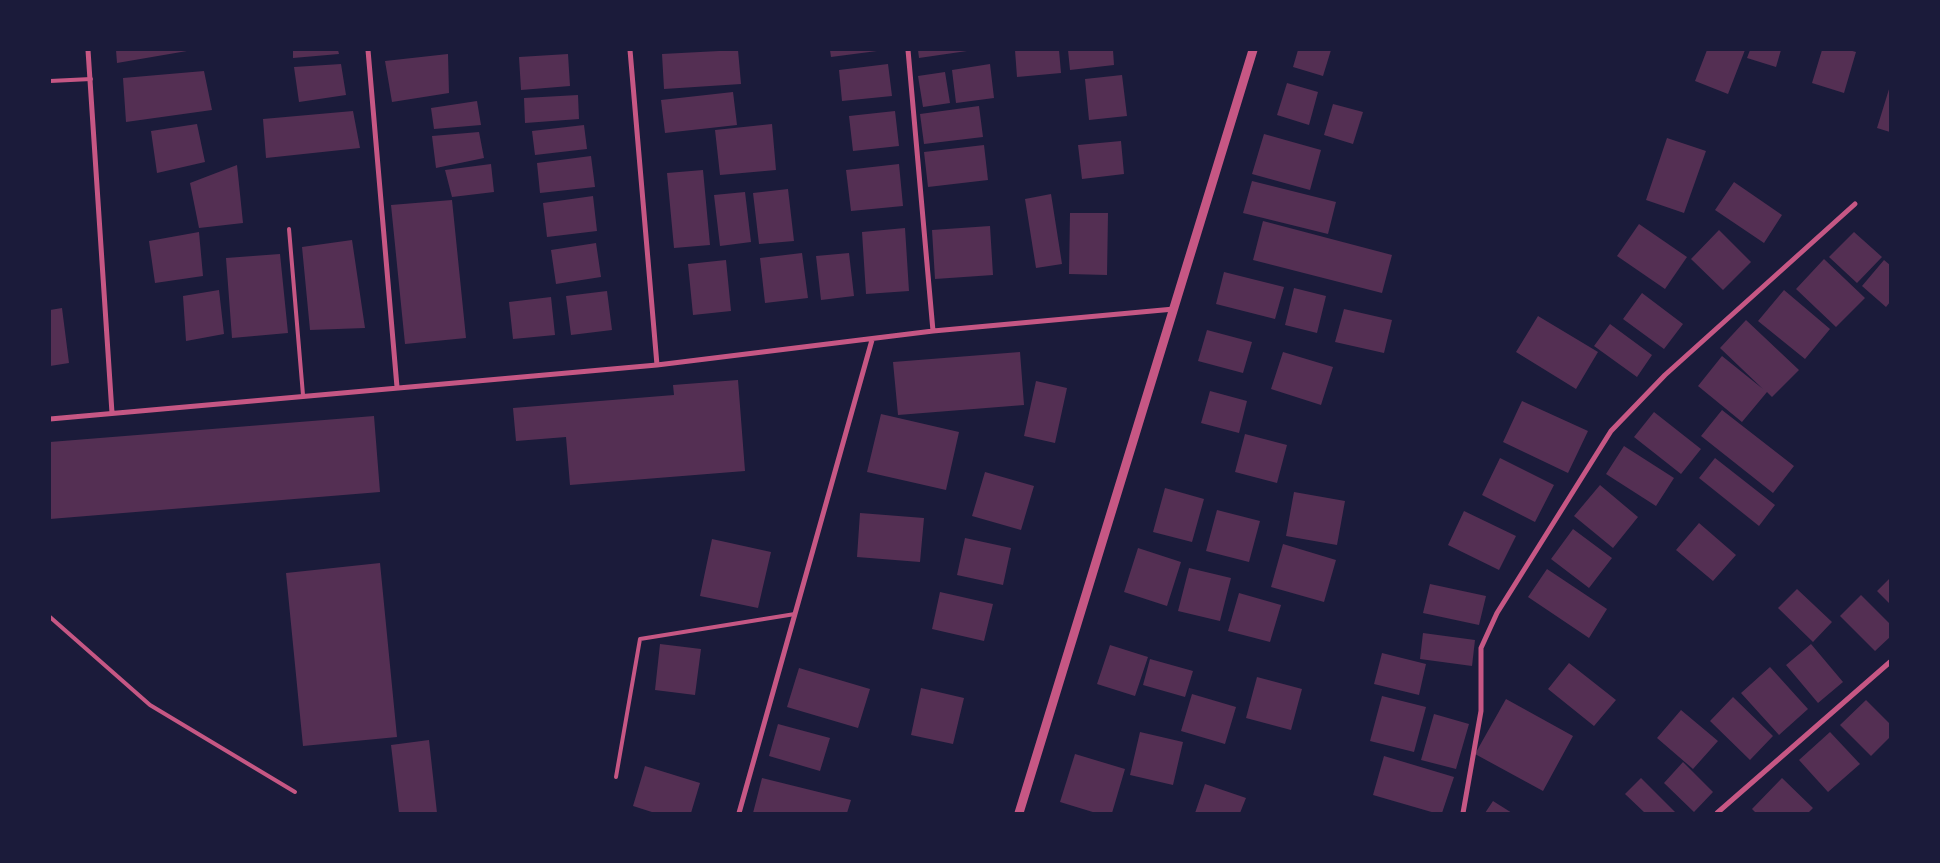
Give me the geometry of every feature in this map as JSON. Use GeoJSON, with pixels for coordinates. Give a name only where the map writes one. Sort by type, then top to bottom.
{"type":"FeatureCollection","features":[{"type":"Feature","properties":{"kind":"street"},"geometry":{"type":"LineString","coordinates":[[88,50],[112,413]]}},
{"type":"Feature","properties":{"kind":"street"},"geometry":{"type":"LineString","coordinates":[[368,50],[397,387]]}},
{"type":"Feature","properties":{"kind":"street"},"geometry":{"type":"LineString","coordinates":[[630,50],[657,365]]}},
{"type":"Feature","properties":{"kind":"street"},"geometry":{"type":"LineString","coordinates":[[908,50],[933,331]]}},
{"type":"Feature","properties":{"kind":"street"},"geometry":{"type":"LineString","coordinates":[[1019,813],[1253,50]]}},
{"type":"Feature","properties":{"kind":"street"},"geometry":{"type":"LineString","coordinates":[[1463,813],[1481,710],[1481,648],[1497,613],[1611,431],[1665,375],[1855,204]]}},
{"type":"Feature","properties":{"kind":"street"},"geometry":{"type":"LineString","coordinates":[[50,419],[657,365],[933,331],[1174,309]]}},
{"type":"Feature","properties":{"kind":"street"},"geometry":{"type":"LineString","coordinates":[[739,813],[872,340]]}},
{"type":"Feature","properties":{"kind":"street"},"geometry":{"type":"LineString","coordinates":[[1717,813],[1890,662]]}},
{"type":"Feature","properties":{"kind":"lane"},"geometry":{"type":"LineString","coordinates":[[50,82],[90,78]]}},
{"type":"Feature","properties":{"kind":"lane"},"geometry":{"type":"LineString","coordinates":[[289,229],[303,396]]}},
{"type":"Feature","properties":{"kind":"lane"},"geometry":{"type":"LineString","coordinates":[[616,777],[640,639],[795,614]]}},
{"type":"Feature","properties":{"kind":"lane"},"geometry":{"type":"LineString","coordinates":[[50,618],[150,705],[295,792]]}},
{"type":"Feature","properties":{"kind":"building"},"geometry":{"type":"Polygon","coordinates":[[[116,50],[187,50],[187,51],[117,63],[116,50]]]}},
{"type":"Feature","properties":{"kind":"building"},"geometry":{"type":"Polygon","coordinates":[[[293,50],[338,50],[339,54],[293,58],[293,50]]]}},
{"type":"Feature","properties":{"kind":"building"},"geometry":{"type":"Polygon","coordinates":[[[738,50],[741,84],[664,89],[662,54],[738,50]]]}},
{"type":"Feature","properties":{"kind":"building"},"geometry":{"type":"Polygon","coordinates":[[[830,50],[877,50],[877,51],[831,57],[830,50]]]}},
{"type":"Feature","properties":{"kind":"building"},"geometry":{"type":"Polygon","coordinates":[[[918,50],[967,50],[967,51],[919,58],[918,50]]]}},
{"type":"Feature","properties":{"kind":"building"},"geometry":{"type":"Polygon","coordinates":[[[1015,50],[1059,50],[1061,73],[1017,77],[1015,50]]]}},
{"type":"Feature","properties":{"kind":"building"},"geometry":{"type":"Polygon","coordinates":[[[1068,50],[1113,50],[1114,65],[1070,70],[1068,50]]]}},
{"type":"Feature","properties":{"kind":"building"},"geometry":{"type":"Polygon","coordinates":[[[1298,50],[1331,50],[1323,76],[1293,67],[1298,50]]]}},
{"type":"Feature","properties":{"kind":"building"},"geometry":{"type":"Polygon","coordinates":[[[1707,50],[1745,50],[1728,94],[1695,81],[1707,50]]]}},
{"type":"Feature","properties":{"kind":"building"},"geometry":{"type":"Polygon","coordinates":[[[1750,50],[1781,50],[1776,67],[1747,58],[1750,50]]]}},
{"type":"Feature","properties":{"kind":"building"},"geometry":{"type":"Polygon","coordinates":[[[1822,50],[1849,50],[1856,52],[1844,93],[1812,83],[1822,50]]]}},
{"type":"Feature","properties":{"kind":"building"},"geometry":{"type":"Polygon","coordinates":[[[448,54],[449,93],[392,102],[385,61],[448,54]]]}},
{"type":"Feature","properties":{"kind":"building"},"geometry":{"type":"Polygon","coordinates":[[[568,54],[570,86],[521,90],[519,57],[568,54]]]}},
{"type":"Feature","properties":{"kind":"building"},"geometry":{"type":"Polygon","coordinates":[[[341,64],[346,95],[299,102],[294,67],[341,64]]]}},
{"type":"Feature","properties":{"kind":"building"},"geometry":{"type":"Polygon","coordinates":[[[888,64],[892,96],[842,101],[839,70],[888,64]]]}},
{"type":"Feature","properties":{"kind":"building"},"geometry":{"type":"Polygon","coordinates":[[[990,64],[994,98],[956,103],[952,70],[990,64]]]}},
{"type":"Feature","properties":{"kind":"building"},"geometry":{"type":"Polygon","coordinates":[[[204,71],[212,110],[126,122],[123,78],[204,71]]]}},
{"type":"Feature","properties":{"kind":"building"},"geometry":{"type":"Polygon","coordinates":[[[945,72],[950,103],[923,107],[918,76],[945,72]]]}},
{"type":"Feature","properties":{"kind":"building"},"geometry":{"type":"Polygon","coordinates":[[[1122,75],[1127,116],[1089,120],[1085,79],[1122,75]]]}},
{"type":"Feature","properties":{"kind":"building"},"geometry":{"type":"Polygon","coordinates":[[[1287,83],[1318,92],[1309,125],[1277,115],[1287,83]]]}},
{"type":"Feature","properties":{"kind":"building"},"geometry":{"type":"Polygon","coordinates":[[[1890,86],[1890,132],[1877,128],[1890,86]]]}},
{"type":"Feature","properties":{"kind":"building"},"geometry":{"type":"Polygon","coordinates":[[[733,92],[737,125],[665,133],[661,100],[733,92]]]}},
{"type":"Feature","properties":{"kind":"building"},"geometry":{"type":"Polygon","coordinates":[[[578,95],[579,119],[525,123],[524,98],[578,95]]]}},
{"type":"Feature","properties":{"kind":"building"},"geometry":{"type":"Polygon","coordinates":[[[477,101],[481,125],[434,129],[431,108],[477,101]]]}},
{"type":"Feature","properties":{"kind":"building"},"geometry":{"type":"Polygon","coordinates":[[[1333,104],[1363,112],[1353,144],[1324,135],[1333,104]]]}},
{"type":"Feature","properties":{"kind":"building"},"geometry":{"type":"Polygon","coordinates":[[[979,106],[983,137],[924,144],[920,114],[979,106]]]}},
{"type":"Feature","properties":{"kind":"building"},"geometry":{"type":"Polygon","coordinates":[[[353,111],[360,148],[266,158],[263,119],[353,111]]]}},
{"type":"Feature","properties":{"kind":"building"},"geometry":{"type":"Polygon","coordinates":[[[895,111],[899,146],[853,151],[849,116],[895,111]]]}},
{"type":"Feature","properties":{"kind":"building"},"geometry":{"type":"Polygon","coordinates":[[[197,124],[205,162],[157,173],[151,131],[197,124]]]}},
{"type":"Feature","properties":{"kind":"building"},"geometry":{"type":"Polygon","coordinates":[[[772,124],[776,170],[720,175],[715,130],[772,124]]]}},
{"type":"Feature","properties":{"kind":"building"},"geometry":{"type":"Polygon","coordinates":[[[584,125],[587,149],[535,155],[532,131],[584,125]]]}},
{"type":"Feature","properties":{"kind":"building"},"geometry":{"type":"Polygon","coordinates":[[[479,132],[484,158],[436,168],[432,136],[479,132]]]}},
{"type":"Feature","properties":{"kind":"building"},"geometry":{"type":"Polygon","coordinates":[[[1264,134],[1321,150],[1310,190],[1252,174],[1264,134]]]}},
{"type":"Feature","properties":{"kind":"building"},"geometry":{"type":"Polygon","coordinates":[[[1667,138],[1706,151],[1684,213],[1646,200],[1667,138]]]}},
{"type":"Feature","properties":{"kind":"building"},"geometry":{"type":"Polygon","coordinates":[[[1121,141],[1124,174],[1082,179],[1078,145],[1121,141]]]}},
{"type":"Feature","properties":{"kind":"building"},"geometry":{"type":"Polygon","coordinates":[[[984,145],[988,180],[928,187],[924,152],[984,145]]]}},
{"type":"Feature","properties":{"kind":"building"},"geometry":{"type":"Polygon","coordinates":[[[591,156],[595,187],[540,193],[537,163],[591,156]]]}},
{"type":"Feature","properties":{"kind":"building"},"geometry":{"type":"Polygon","coordinates":[[[491,164],[494,192],[452,197],[445,170],[491,164]]]}},
{"type":"Feature","properties":{"kind":"building"},"geometry":{"type":"Polygon","coordinates":[[[899,164],[903,206],[851,211],[846,170],[899,164]]]}},
{"type":"Feature","properties":{"kind":"building"},"geometry":{"type":"Polygon","coordinates":[[[237,165],[243,223],[199,228],[190,183],[237,165]]]}},
{"type":"Feature","properties":{"kind":"building"},"geometry":{"type":"Polygon","coordinates":[[[703,170],[710,245],[674,248],[667,173],[703,170]]]}},
{"type":"Feature","properties":{"kind":"building"},"geometry":{"type":"Polygon","coordinates":[[[1252,181],[1336,202],[1328,234],[1243,213],[1252,181]]]}},
{"type":"Feature","properties":{"kind":"building"},"geometry":{"type":"Polygon","coordinates":[[[1734,182],[1782,215],[1764,243],[1715,210],[1734,182]]]}},
{"type":"Feature","properties":{"kind":"building"},"geometry":{"type":"Polygon","coordinates":[[[788,189],[794,241],[759,244],[753,193],[788,189]]]}},
{"type":"Feature","properties":{"kind":"building"},"geometry":{"type":"Polygon","coordinates":[[[745,192],[751,242],[720,246],[714,195],[745,192]]]}},
{"type":"Feature","properties":{"kind":"building"},"geometry":{"type":"Polygon","coordinates":[[[1051,194],[1062,264],[1036,268],[1025,199],[1051,194]]]}},
{"type":"Feature","properties":{"kind":"building"},"geometry":{"type":"Polygon","coordinates":[[[593,196],[597,231],[547,237],[543,203],[593,196]]]}},
{"type":"Feature","properties":{"kind":"building"},"geometry":{"type":"Polygon","coordinates":[[[452,200],[466,338],[405,344],[391,205],[452,200]]]}},
{"type":"Feature","properties":{"kind":"building"},"geometry":{"type":"Polygon","coordinates":[[[1070,213],[1108,213],[1107,275],[1069,274],[1070,213]]]}},
{"type":"Feature","properties":{"kind":"building"},"geometry":{"type":"Polygon","coordinates":[[[1263,221],[1392,255],[1382,293],[1253,260],[1263,221]]]}},
{"type":"Feature","properties":{"kind":"building"},"geometry":{"type":"Polygon","coordinates":[[[1639,224],[1687,257],[1665,289],[1617,256],[1639,224]]]}},
{"type":"Feature","properties":{"kind":"building"},"geometry":{"type":"Polygon","coordinates":[[[990,226],[993,275],[935,279],[932,230],[990,226]]]}},
{"type":"Feature","properties":{"kind":"building"},"geometry":{"type":"Polygon","coordinates":[[[905,228],[909,291],[866,294],[862,232],[905,228]]]}},
{"type":"Feature","properties":{"kind":"building"},"geometry":{"type":"Polygon","coordinates":[[[1719,230],[1751,262],[1723,290],[1691,259],[1719,230]]]}},
{"type":"Feature","properties":{"kind":"building"},"geometry":{"type":"Polygon","coordinates":[[[199,232],[203,276],[155,283],[149,241],[199,232]]]}},
{"type":"Feature","properties":{"kind":"building"},"geometry":{"type":"Polygon","coordinates":[[[1854,232],[1882,257],[1857,283],[1829,257],[1854,232]]]}},
{"type":"Feature","properties":{"kind":"building"},"geometry":{"type":"Polygon","coordinates":[[[352,240],[365,328],[310,330],[302,247],[352,240]]]}},
{"type":"Feature","properties":{"kind":"building"},"geometry":{"type":"Polygon","coordinates":[[[596,243],[601,277],[556,284],[551,250],[596,243]]]}},
{"type":"Feature","properties":{"kind":"building"},"geometry":{"type":"Polygon","coordinates":[[[802,253],[808,298],[765,303],[760,258],[802,253]]]}},
{"type":"Feature","properties":{"kind":"building"},"geometry":{"type":"Polygon","coordinates":[[[849,253],[854,296],[821,300],[816,256],[849,253]]]}},
{"type":"Feature","properties":{"kind":"building"},"geometry":{"type":"Polygon","coordinates":[[[280,254],[288,333],[232,338],[226,258],[280,254]]]}},
{"type":"Feature","properties":{"kind":"building"},"geometry":{"type":"Polygon","coordinates":[[[1824,259],[1865,298],[1836,327],[1796,289],[1824,259]]]}},
{"type":"Feature","properties":{"kind":"building"},"geometry":{"type":"Polygon","coordinates":[[[726,260],[731,311],[693,315],[688,264],[726,260]]]}},
{"type":"Feature","properties":{"kind":"building"},"geometry":{"type":"Polygon","coordinates":[[[1884,260],[1890,265],[1890,302],[1886,307],[1862,286],[1884,260]]]}},
{"type":"Feature","properties":{"kind":"building"},"geometry":{"type":"Polygon","coordinates":[[[1224,272],[1284,287],[1275,319],[1216,304],[1224,272]]]}},
{"type":"Feature","properties":{"kind":"building"},"geometry":{"type":"Polygon","coordinates":[[[1294,288],[1326,296],[1317,333],[1285,325],[1294,288]]]}},
{"type":"Feature","properties":{"kind":"building"},"geometry":{"type":"Polygon","coordinates":[[[219,290],[224,334],[186,341],[183,296],[219,290]]]}},
{"type":"Feature","properties":{"kind":"building"},"geometry":{"type":"Polygon","coordinates":[[[1784,290],[1830,329],[1805,359],[1758,321],[1784,290]]]}},
{"type":"Feature","properties":{"kind":"building"},"geometry":{"type":"Polygon","coordinates":[[[607,291],[612,330],[571,335],[566,296],[607,291]]]}},
{"type":"Feature","properties":{"kind":"building"},"geometry":{"type":"Polygon","coordinates":[[[1642,293],[1683,324],[1664,349],[1623,319],[1642,293]]]}},
{"type":"Feature","properties":{"kind":"building"},"geometry":{"type":"Polygon","coordinates":[[[551,297],[555,335],[513,339],[509,302],[551,297]]]}},
{"type":"Feature","properties":{"kind":"building"},"geometry":{"type":"Polygon","coordinates":[[[62,308],[69,363],[50,366],[50,310],[62,308]]]}},
{"type":"Feature","properties":{"kind":"building"},"geometry":{"type":"Polygon","coordinates":[[[1344,309],[1392,320],[1384,353],[1335,342],[1344,309]]]}},
{"type":"Feature","properties":{"kind":"building"},"geometry":{"type":"Polygon","coordinates":[[[1538,316],[1598,352],[1576,389],[1516,352],[1538,316]]]}},
{"type":"Feature","properties":{"kind":"building"},"geometry":{"type":"Polygon","coordinates":[[[1746,320],[1799,370],[1772,397],[1767,392],[1742,422],[1698,386],[1722,356],[1763,389],[1720,348],[1746,320]]]}},
{"type":"Feature","properties":{"kind":"building"},"geometry":{"type":"Polygon","coordinates":[[[1610,324],[1652,355],[1637,377],[1594,346],[1610,324]]]}},
{"type":"Feature","properties":{"kind":"building"},"geometry":{"type":"Polygon","coordinates":[[[1207,330],[1252,342],[1243,373],[1198,361],[1207,330]]]}},
{"type":"Feature","properties":{"kind":"building"},"geometry":{"type":"Polygon","coordinates":[[[1020,352],[1024,405],[898,415],[893,362],[1020,352]]]}},
{"type":"Feature","properties":{"kind":"building"},"geometry":{"type":"Polygon","coordinates":[[[1283,352],[1333,367],[1321,405],[1271,389],[1283,352]]]}},
{"type":"Feature","properties":{"kind":"building"},"geometry":{"type":"Polygon","coordinates":[[[738,380],[745,471],[570,485],[566,437],[516,441],[513,408],[674,395],[673,385],[738,380]]]}},
{"type":"Feature","properties":{"kind":"building"},"geometry":{"type":"Polygon","coordinates":[[[1036,381],[1067,388],[1055,443],[1024,436],[1036,381]]]}},
{"type":"Feature","properties":{"kind":"building"},"geometry":{"type":"Polygon","coordinates":[[[1210,391],[1247,401],[1239,433],[1201,423],[1210,391]]]}},
{"type":"Feature","properties":{"kind":"building"},"geometry":{"type":"Polygon","coordinates":[[[1522,401],[1588,431],[1568,473],[1503,442],[1522,401]]]}},
{"type":"Feature","properties":{"kind":"building"},"geometry":{"type":"Polygon","coordinates":[[[1722,410],[1794,466],[1773,493],[1701,436],[1722,410]]]}},
{"type":"Feature","properties":{"kind":"building"},"geometry":{"type":"Polygon","coordinates":[[[1654,412],[1701,449],[1681,474],[1634,437],[1654,412]]]}},
{"type":"Feature","properties":{"kind":"building"},"geometry":{"type":"Polygon","coordinates":[[[881,414],[959,432],[946,490],[867,472],[881,414]]]}},
{"type":"Feature","properties":{"kind":"building"},"geometry":{"type":"Polygon","coordinates":[[[374,416],[380,492],[50,519],[50,442],[374,416]]]}},
{"type":"Feature","properties":{"kind":"building"},"geometry":{"type":"Polygon","coordinates":[[[1245,434],[1287,445],[1277,483],[1235,472],[1245,434]]]}},
{"type":"Feature","properties":{"kind":"building"},"geometry":{"type":"Polygon","coordinates":[[[1624,446],[1674,478],[1656,506],[1606,474],[1624,446]]]}},
{"type":"Feature","properties":{"kind":"building"},"geometry":{"type":"Polygon","coordinates":[[[1500,458],[1554,485],[1535,522],[1482,495],[1500,458]]]}},
{"type":"Feature","properties":{"kind":"building"},"geometry":{"type":"Polygon","coordinates":[[[1715,458],[1775,505],[1759,526],[1699,478],[1715,458]]]}},
{"type":"Feature","properties":{"kind":"building"},"geometry":{"type":"Polygon","coordinates":[[[985,472],[1034,486],[1021,530],[972,516],[985,472]]]}},
{"type":"Feature","properties":{"kind":"building"},"geometry":{"type":"Polygon","coordinates":[[[1600,485],[1638,517],[1613,548],[1574,516],[1600,485]]]}},
{"type":"Feature","properties":{"kind":"building"},"geometry":{"type":"Polygon","coordinates":[[[1165,488],[1204,499],[1192,542],[1153,532],[1165,488]]]}},
{"type":"Feature","properties":{"kind":"building"},"geometry":{"type":"Polygon","coordinates":[[[1294,492],[1345,501],[1337,545],[1286,536],[1294,492]]]}},
{"type":"Feature","properties":{"kind":"building"},"geometry":{"type":"Polygon","coordinates":[[[1217,510],[1260,521],[1249,562],[1206,551],[1217,510]]]}},
{"type":"Feature","properties":{"kind":"building"},"geometry":{"type":"Polygon","coordinates":[[[1464,511],[1516,536],[1499,570],[1448,545],[1464,511]]]}},
{"type":"Feature","properties":{"kind":"building"},"geometry":{"type":"Polygon","coordinates":[[[860,513],[924,518],[920,562],[857,557],[860,513]]]}},
{"type":"Feature","properties":{"kind":"building"},"geometry":{"type":"Polygon","coordinates":[[[1699,523],[1736,555],[1713,581],[1676,550],[1699,523]]]}},
{"type":"Feature","properties":{"kind":"building"},"geometry":{"type":"Polygon","coordinates":[[[1573,529],[1612,558],[1589,588],[1551,559],[1573,529]]]}},
{"type":"Feature","properties":{"kind":"building"},"geometry":{"type":"Polygon","coordinates":[[[965,538],[1011,548],[1003,585],[957,575],[965,538]]]}},
{"type":"Feature","properties":{"kind":"building"},"geometry":{"type":"Polygon","coordinates":[[[712,539],[771,552],[758,608],[700,596],[712,539]]]}},
{"type":"Feature","properties":{"kind":"building"},"geometry":{"type":"Polygon","coordinates":[[[1283,544],[1336,560],[1324,602],[1271,587],[1283,544]]]}},
{"type":"Feature","properties":{"kind":"building"},"geometry":{"type":"Polygon","coordinates":[[[1138,548],[1181,562],[1167,606],[1124,592],[1138,548]]]}},
{"type":"Feature","properties":{"kind":"building"},"geometry":{"type":"Polygon","coordinates":[[[380,563],[397,737],[303,746],[286,573],[380,563]]]}},
{"type":"Feature","properties":{"kind":"building"},"geometry":{"type":"Polygon","coordinates":[[[1189,568],[1231,578],[1220,621],[1178,611],[1189,568]]]}},
{"type":"Feature","properties":{"kind":"building"},"geometry":{"type":"Polygon","coordinates":[[[1547,569],[1607,609],[1589,638],[1528,597],[1547,569]]]}},
{"type":"Feature","properties":{"kind":"building"},"geometry":{"type":"Polygon","coordinates":[[[1890,578],[1890,604],[1877,591],[1890,578]]]}},
{"type":"Feature","properties":{"kind":"building"},"geometry":{"type":"Polygon","coordinates":[[[1430,584],[1486,596],[1479,625],[1423,613],[1430,584]]]}},
{"type":"Feature","properties":{"kind":"building"},"geometry":{"type":"Polygon","coordinates":[[[1797,589],[1832,622],[1813,642],[1778,608],[1797,589]]]}},
{"type":"Feature","properties":{"kind":"building"},"geometry":{"type":"Polygon","coordinates":[[[940,592],[993,604],[984,641],[932,629],[940,592]]]}},
{"type":"Feature","properties":{"kind":"building"},"geometry":{"type":"Polygon","coordinates":[[[1239,593],[1281,605],[1270,642],[1228,631],[1239,593]]]}},
{"type":"Feature","properties":{"kind":"building"},"geometry":{"type":"Polygon","coordinates":[[[1861,595],[1890,624],[1890,637],[1875,651],[1840,616],[1861,595]]]}},
{"type":"Feature","properties":{"kind":"building"},"geometry":{"type":"Polygon","coordinates":[[[1423,633],[1475,640],[1472,666],[1420,659],[1423,633]]]}},
{"type":"Feature","properties":{"kind":"building"},"geometry":{"type":"Polygon","coordinates":[[[660,644],[701,649],[695,695],[655,690],[660,644]]]}},
{"type":"Feature","properties":{"kind":"building"},"geometry":{"type":"Polygon","coordinates":[[[1811,644],[1843,682],[1818,703],[1786,665],[1811,644]]]}},
{"type":"Feature","properties":{"kind":"building"},"geometry":{"type":"Polygon","coordinates":[[[1110,645],[1148,657],[1135,696],[1097,684],[1110,645]]]}},
{"type":"Feature","properties":{"kind":"building"},"geometry":{"type":"Polygon","coordinates":[[[1382,653],[1426,664],[1419,695],[1374,684],[1382,653]]]}},
{"type":"Feature","properties":{"kind":"building"},"geometry":{"type":"Polygon","coordinates":[[[1150,659],[1193,671],[1185,697],[1143,685],[1150,659]]]}},
{"type":"Feature","properties":{"kind":"building"},"geometry":{"type":"Polygon","coordinates":[[[1569,663],[1616,700],[1594,726],[1548,689],[1569,663]]]}},
{"type":"Feature","properties":{"kind":"building"},"geometry":{"type":"Polygon","coordinates":[[[1770,667],[1808,709],[1779,735],[1741,693],[1770,667]]]}},
{"type":"Feature","properties":{"kind":"building"},"geometry":{"type":"Polygon","coordinates":[[[799,668],[870,689],[858,728],[787,707],[799,668]]]}},
{"type":"Feature","properties":{"kind":"building"},"geometry":{"type":"Polygon","coordinates":[[[1257,677],[1302,689],[1291,730],[1246,718],[1257,677]]]}},
{"type":"Feature","properties":{"kind":"building"},"geometry":{"type":"Polygon","coordinates":[[[921,688],[964,698],[953,744],[911,735],[921,688]]]}},
{"type":"Feature","properties":{"kind":"building"},"geometry":{"type":"Polygon","coordinates":[[[1192,694],[1236,707],[1225,744],[1181,731],[1192,694]]]}},
{"type":"Feature","properties":{"kind":"building"},"geometry":{"type":"Polygon","coordinates":[[[1382,696],[1426,707],[1414,752],[1370,741],[1382,696]]]}},
{"type":"Feature","properties":{"kind":"building"},"geometry":{"type":"Polygon","coordinates":[[[1733,697],[1773,736],[1750,760],[1710,721],[1733,697]]]}},
{"type":"Feature","properties":{"kind":"building"},"geometry":{"type":"Polygon","coordinates":[[[1506,699],[1573,736],[1543,791],[1475,754],[1506,699]]]}},
{"type":"Feature","properties":{"kind":"building"},"geometry":{"type":"Polygon","coordinates":[[[1866,700],[1890,724],[1890,737],[1871,756],[1840,725],[1866,700]]]}},
{"type":"Feature","properties":{"kind":"building"},"geometry":{"type":"Polygon","coordinates":[[[1681,710],[1718,741],[1693,769],[1657,738],[1681,710]]]}},
{"type":"Feature","properties":{"kind":"building"},"geometry":{"type":"Polygon","coordinates":[[[1434,714],[1469,724],[1456,769],[1421,760],[1434,714]]]}},
{"type":"Feature","properties":{"kind":"building"},"geometry":{"type":"Polygon","coordinates":[[[778,724],[830,738],[820,771],[769,756],[778,724]]]}},
{"type":"Feature","properties":{"kind":"building"},"geometry":{"type":"Polygon","coordinates":[[[1140,732],[1183,742],[1173,785],[1130,775],[1140,732]]]}},
{"type":"Feature","properties":{"kind":"building"},"geometry":{"type":"Polygon","coordinates":[[[1830,732],[1860,764],[1828,792],[1799,760],[1830,732]]]}},
{"type":"Feature","properties":{"kind":"building"},"geometry":{"type":"Polygon","coordinates":[[[429,740],[437,813],[399,813],[391,745],[429,740]]]}},
{"type":"Feature","properties":{"kind":"building"},"geometry":{"type":"Polygon","coordinates":[[[1075,754],[1125,769],[1112,813],[1096,813],[1060,802],[1075,754]]]}},
{"type":"Feature","properties":{"kind":"building"},"geometry":{"type":"Polygon","coordinates":[[[1384,756],[1454,777],[1442,813],[1435,813],[1373,795],[1384,756]]]}},
{"type":"Feature","properties":{"kind":"building"},"geometry":{"type":"Polygon","coordinates":[[[1683,762],[1713,792],[1694,812],[1664,783],[1683,762]]]}},
{"type":"Feature","properties":{"kind":"building"},"geometry":{"type":"Polygon","coordinates":[[[645,766],[700,783],[691,813],[655,813],[633,806],[645,766]]]}},
{"type":"Feature","properties":{"kind":"building"},"geometry":{"type":"Polygon","coordinates":[[[762,778],[851,800],[847,813],[753,813],[762,778]]]}},
{"type":"Feature","properties":{"kind":"building"},"geometry":{"type":"Polygon","coordinates":[[[1641,778],[1676,813],[1645,813],[1625,794],[1641,778]]]}},
{"type":"Feature","properties":{"kind":"building"},"geometry":{"type":"Polygon","coordinates":[[[1782,778],[1813,808],[1808,813],[1756,813],[1752,809],[1782,778]]]}},
{"type":"Feature","properties":{"kind":"building"},"geometry":{"type":"Polygon","coordinates":[[[1205,784],[1246,798],[1240,813],[1195,813],[1205,784]]]}},
{"type":"Feature","properties":{"kind":"building"},"geometry":{"type":"Polygon","coordinates":[[[1493,801],[1512,813],[1485,813],[1493,801]]]}}]}
